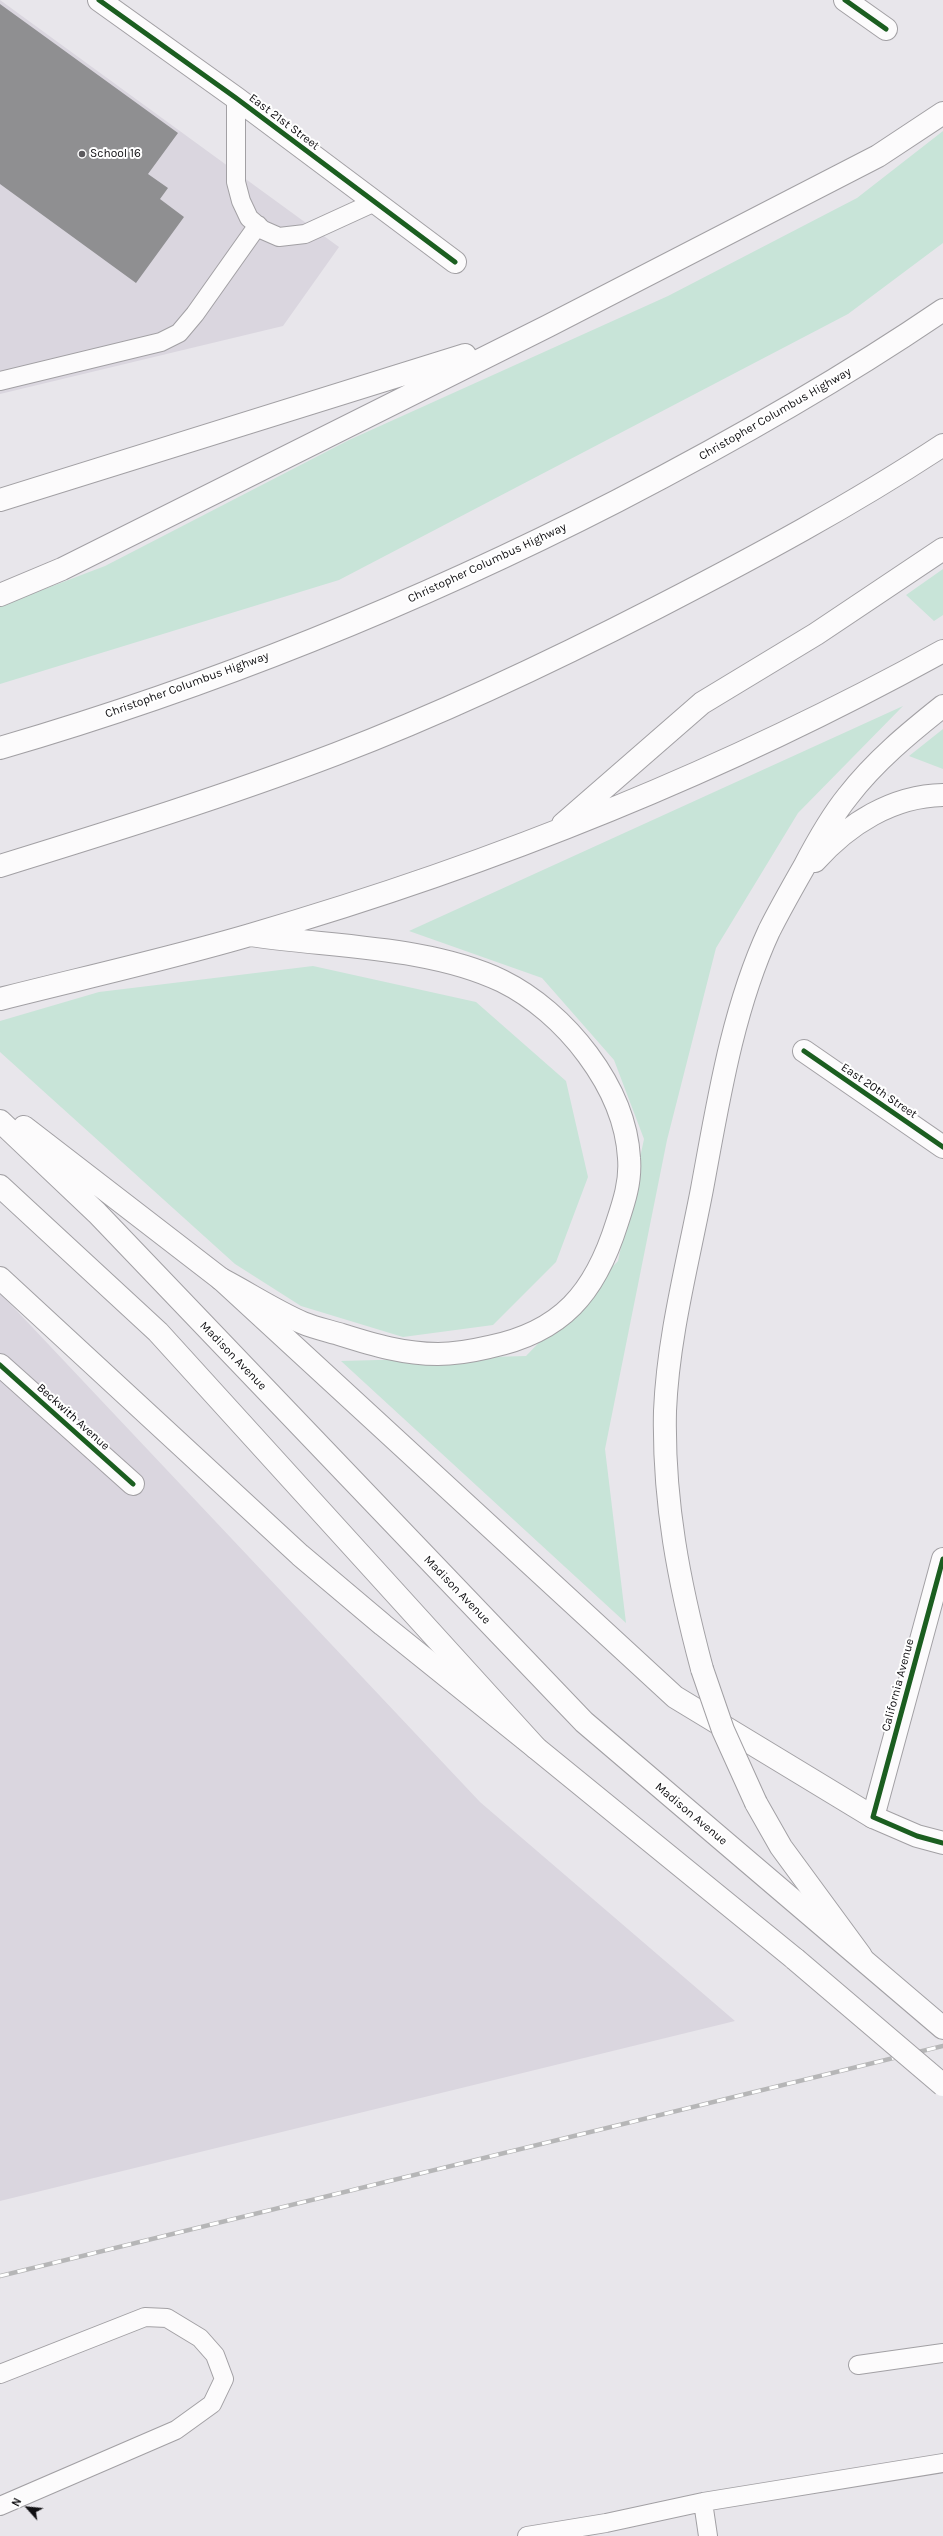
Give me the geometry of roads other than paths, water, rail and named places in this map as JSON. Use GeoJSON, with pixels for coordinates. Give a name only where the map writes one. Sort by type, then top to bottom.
{"type":"FeatureCollection","features":[{"type":"Feature","properties":{"kind":"main road","name":"East 21st Street"},"geometry":{"type":"LineString","coordinates":[[99,0],[236,98],[455,262]]}},
{"type":"Feature","properties":{"kind":"main road"},"geometry":{"type":"LineString","coordinates":[[845,0],[886,29]]}},
{"type":"Feature","properties":{"kind":"main road"},"geometry":{"type":"LineString","coordinates":[[0,595],[62,569],[527,336],[878,156],[943,113]]}},
{"type":"Feature","properties":{"kind":"main road","name":"Christopher Columbus Highway"},"geometry":{"type":"LineString","coordinates":[[0,748],[192,686],[443,585],[563,528],[682,467],[800,401],[943,310]]}},
{"type":"Feature","properties":{"kind":"main road"},"geometry":{"type":"LineString","coordinates":[[0,500],[527,336]]}},
{"type":"Feature","properties":{"kind":"main road"},"geometry":{"type":"LineString","coordinates":[[0,866],[212,800],[338,754],[461,703],[581,647],[706,582],[817,522],[943,445]]}},
{"type":"Feature","properties":{"kind":"main road"},"geometry":{"type":"LineString","coordinates":[[553,832],[702,702],[816,634],[943,549]]}},
{"type":"Feature","properties":{"kind":"main road"},"geometry":{"type":"LineString","coordinates":[[0,998],[250,935],[408,885],[553,832],[610,811],[720,763],[852,701],[943,651]]}},
{"type":"Feature","properties":{"kind":"main road"},"geometry":{"type":"LineString","coordinates":[[861,1956],[781,1847],[756,1803],[723,1730],[702,1669],[684,1602],[671,1534],[665,1410],[674,1338],[715,1117],[734,1038],[750,981],[769,933],[793,886],[820,836],[847,797],[876,764],[913,730],[943,706]]}},
{"type":"Feature","properties":{"kind":"main road"},"geometry":{"type":"LineString","coordinates":[[793,886],[826,849],[866,817],[899,802],[943,795]]}},
{"type":"Feature","properties":{"kind":"main road"},"geometry":{"type":"LineString","coordinates":[[221,1279],[304,1323],[394,1351],[438,1354],[473,1351],[504,1344],[532,1335],[557,1321],[579,1299],[595,1276],[610,1247],[628,1190],[628,1151],[625,1128],[614,1098],[578,1040],[533,1001],[503,982],[472,969],[438,960],[250,935]]}},
{"type":"Feature","properties":{"kind":"main road","name":"East 20th Street"},"geometry":{"type":"LineString","coordinates":[[804,1051],[943,1147]]}},
{"type":"Feature","properties":{"kind":"main road"},"geometry":{"type":"LineString","coordinates":[[0,1108],[221,1279],[675,1697],[873,1817],[917,1836],[943,1843]]}},
{"type":"Feature","properties":{"kind":"main road","name":"Madison Avenue"},"geometry":{"type":"LineString","coordinates":[[0,1121],[96,1213],[584,1722],[861,1956],[889,1984],[943,2028]]}},
{"type":"Feature","properties":{"kind":"main road"},"geometry":{"type":"LineString","coordinates":[[0,1186],[158,1332],[536,1748]]}},
{"type":"Feature","properties":{"kind":"main road"},"geometry":{"type":"LineString","coordinates":[[0,1278],[300,1555],[383,1625],[795,1959],[943,2085]]}},
{"type":"Feature","properties":{"kind":"main road","name":"Beckwith Avenue"},"geometry":{"type":"LineString","coordinates":[[0,1365],[132,1484]]}},
{"type":"Feature","properties":{"kind":"main road","name":"California Avenue"},"geometry":{"type":"LineString","coordinates":[[873,1817],[943,1559]]}},
{"type":"Feature","properties":{"kind":"lane"},"geometry":{"type":"LineString","coordinates":[[236,98],[236,182],[241,201],[249,218],[258,225],[279,237],[305,234],[375,202]]}},
{"type":"Feature","properties":{"kind":"lane"},"geometry":{"type":"LineString","coordinates":[[0,381],[161,342],[179,333],[195,314],[258,225]]}},
{"type":"Feature","properties":{"kind":"lane"},"geometry":{"type":"LineString","coordinates":[[0,2374],[145,2317],[167,2318],[200,2338],[214,2355],[224,2379],[212,2404],[176,2430],[0,2506]]}},
{"type":"Feature","properties":{"kind":"lane"},"geometry":{"type":"LineString","coordinates":[[858,2365],[943,2353]]}},
{"type":"Feature","properties":{"kind":"lane"},"geometry":{"type":"LineString","coordinates":[[526,2536],[606,2523],[703,2502],[943,2463]]}},
{"type":"Feature","properties":{"kind":"lane"},"geometry":{"type":"LineString","coordinates":[[703,2502],[708,2536]]}},
{"type":"Feature","properties":{"kind":"railway"},"geometry":{"type":"LineString","coordinates":[[0,2276],[943,2046]]}},
{"type":"Feature","properties":{"kind":"place","name":"School 16"},"geometry":{"type":"Point","coordinates":[82,154]}}]}
